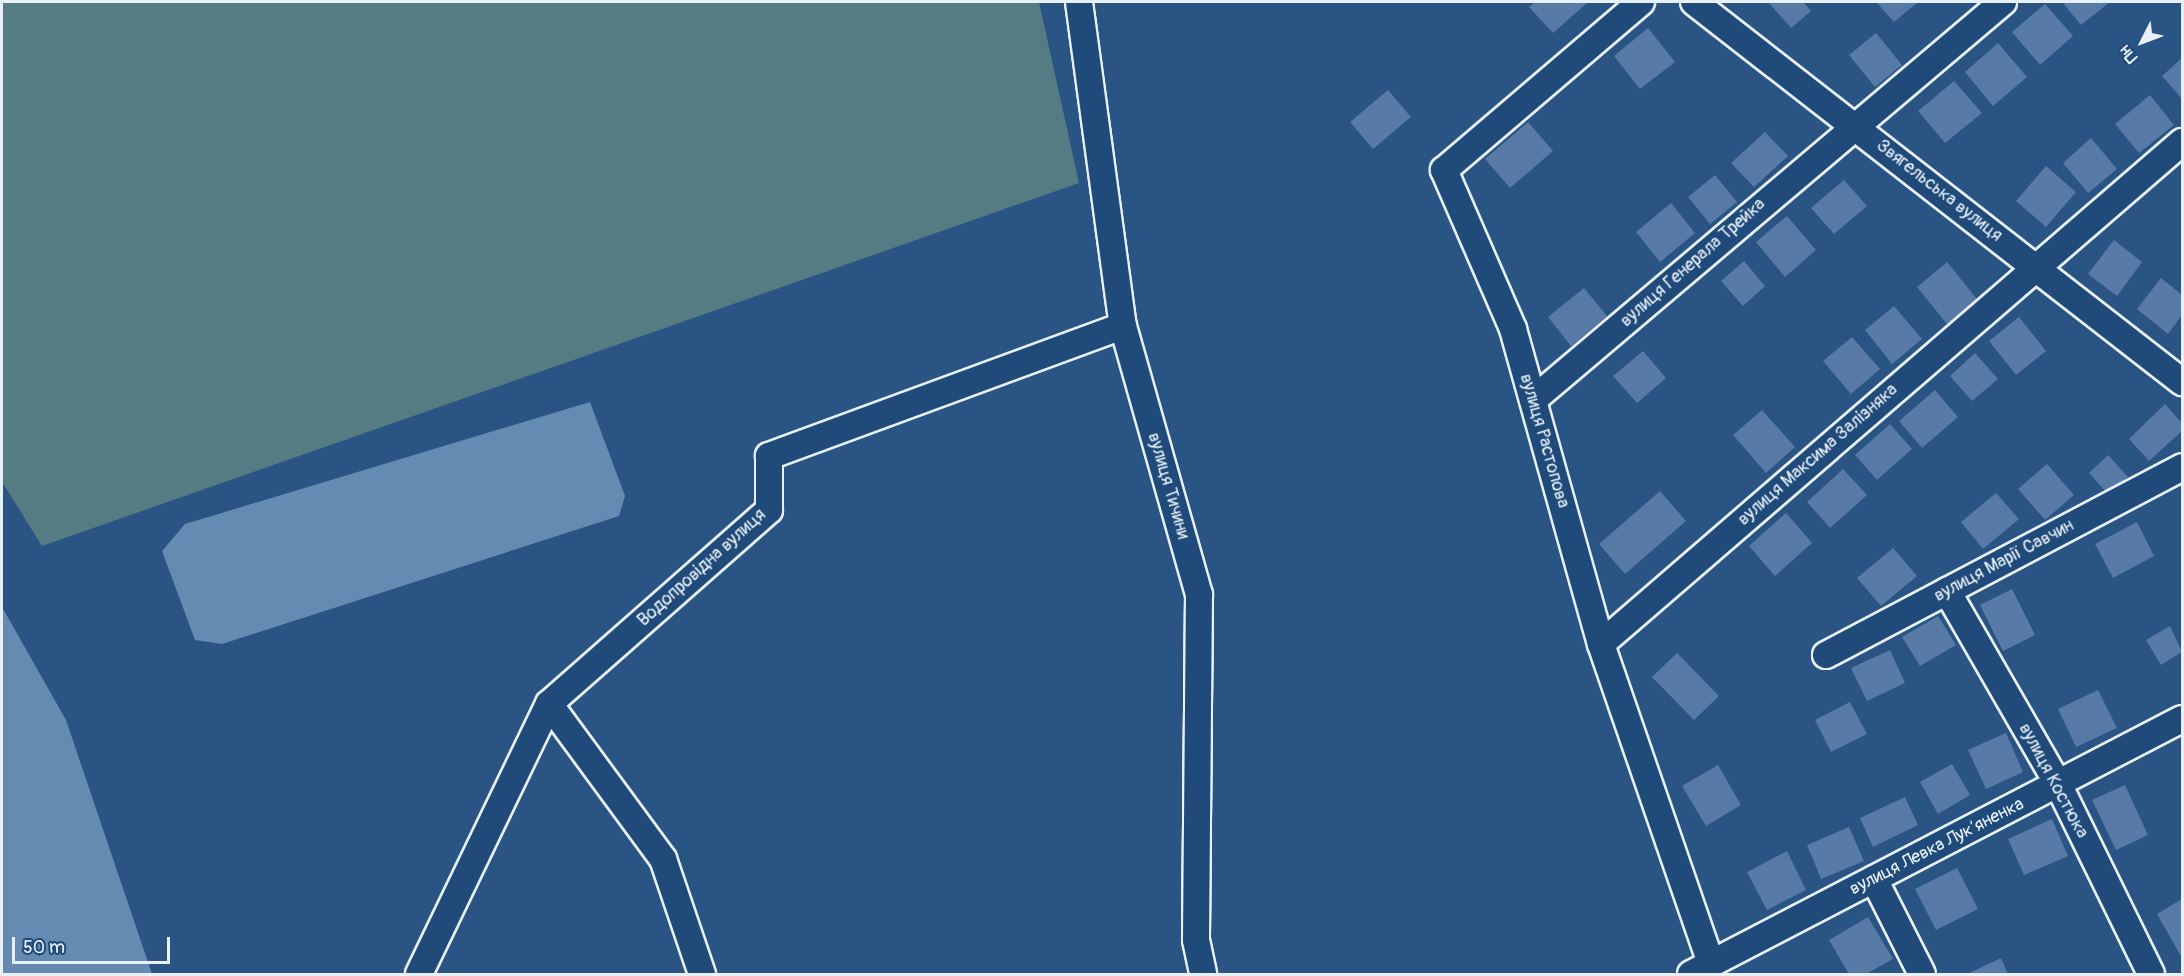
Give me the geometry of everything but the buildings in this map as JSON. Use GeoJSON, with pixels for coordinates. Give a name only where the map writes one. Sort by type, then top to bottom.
{"type":"FeatureCollection","features":[{"type":"Feature","properties":{"kind":"street","name":"вулиця Тичини"},"geometry":{"type":"LineString","coordinates":[[1079,2],[1123,326],[1199,594],[1196,940],[1203,975]]}},
{"type":"Feature","properties":{"kind":"street","name":"вулиця Растопова"},"geometry":{"type":"LineString","coordinates":[[1641,2],[1444,170],[1513,329],[1601,644],[1701,969]]}},
{"type":"Feature","properties":{"kind":"street","name":"Звягельська вулиця"},"geometry":{"type":"LineString","coordinates":[[1694,2],[2182,382]]}},
{"type":"Feature","properties":{"kind":"street","name":"вулиця Генерала Трейка"},"geometry":{"type":"LineString","coordinates":[[1533,400],[1853,126],[2003,2]]}},
{"type":"Feature","properties":{"kind":"street","name":"вулиця Максима Залізняка"},"geometry":{"type":"LineString","coordinates":[[1601,644],[2035,266],[2182,142]]}},
{"type":"Feature","properties":{"kind":"street","name":"Водопровідна вулиця"},"geometry":{"type":"LineString","coordinates":[[549,704],[769,510],[769,456],[1123,326]]}},
{"type":"Feature","properties":{"kind":"street","name":"вулиця Марії Савчин"},"geometry":{"type":"LineString","coordinates":[[1826,655],[2182,467]]}},
{"type":"Feature","properties":{"kind":"street","name":"вулиця Костюка"},"geometry":{"type":"LineString","coordinates":[[1947,591],[2059,786],[2151,975]]}},
{"type":"Feature","properties":{"kind":"street"},"geometry":{"type":"LineString","coordinates":[[419,975],[549,704],[663,859],[702,975]]}},
{"type":"Feature","properties":{"kind":"street","name":"вулиця Левка Лукʼяненка"},"geometry":{"type":"LineString","coordinates":[[1701,969],[2059,786],[2182,719]]}},
{"type":"Feature","properties":{"kind":"street"},"geometry":{"type":"LineString","coordinates":[[1874,879],[1922,975]]}},
{"type":"Feature","properties":{"kind":"green space"},"geometry":{"type":"Polygon","coordinates":[[[2,2],[1039,2],[1079,183],[42,546],[2,482],[2,2]]]}},
{"type":"Feature","properties":{"kind":"water"},"geometry":{"type":"Polygon","coordinates":[[[590,402],[625,496],[619,516],[222,644],[195,640],[162,551],[185,524],[590,402]]]}},
{"type":"Feature","properties":{"kind":"water"},"geometry":{"type":"Polygon","coordinates":[[[2,607],[66,720],[152,974],[2,974],[2,607]]]}}]}
